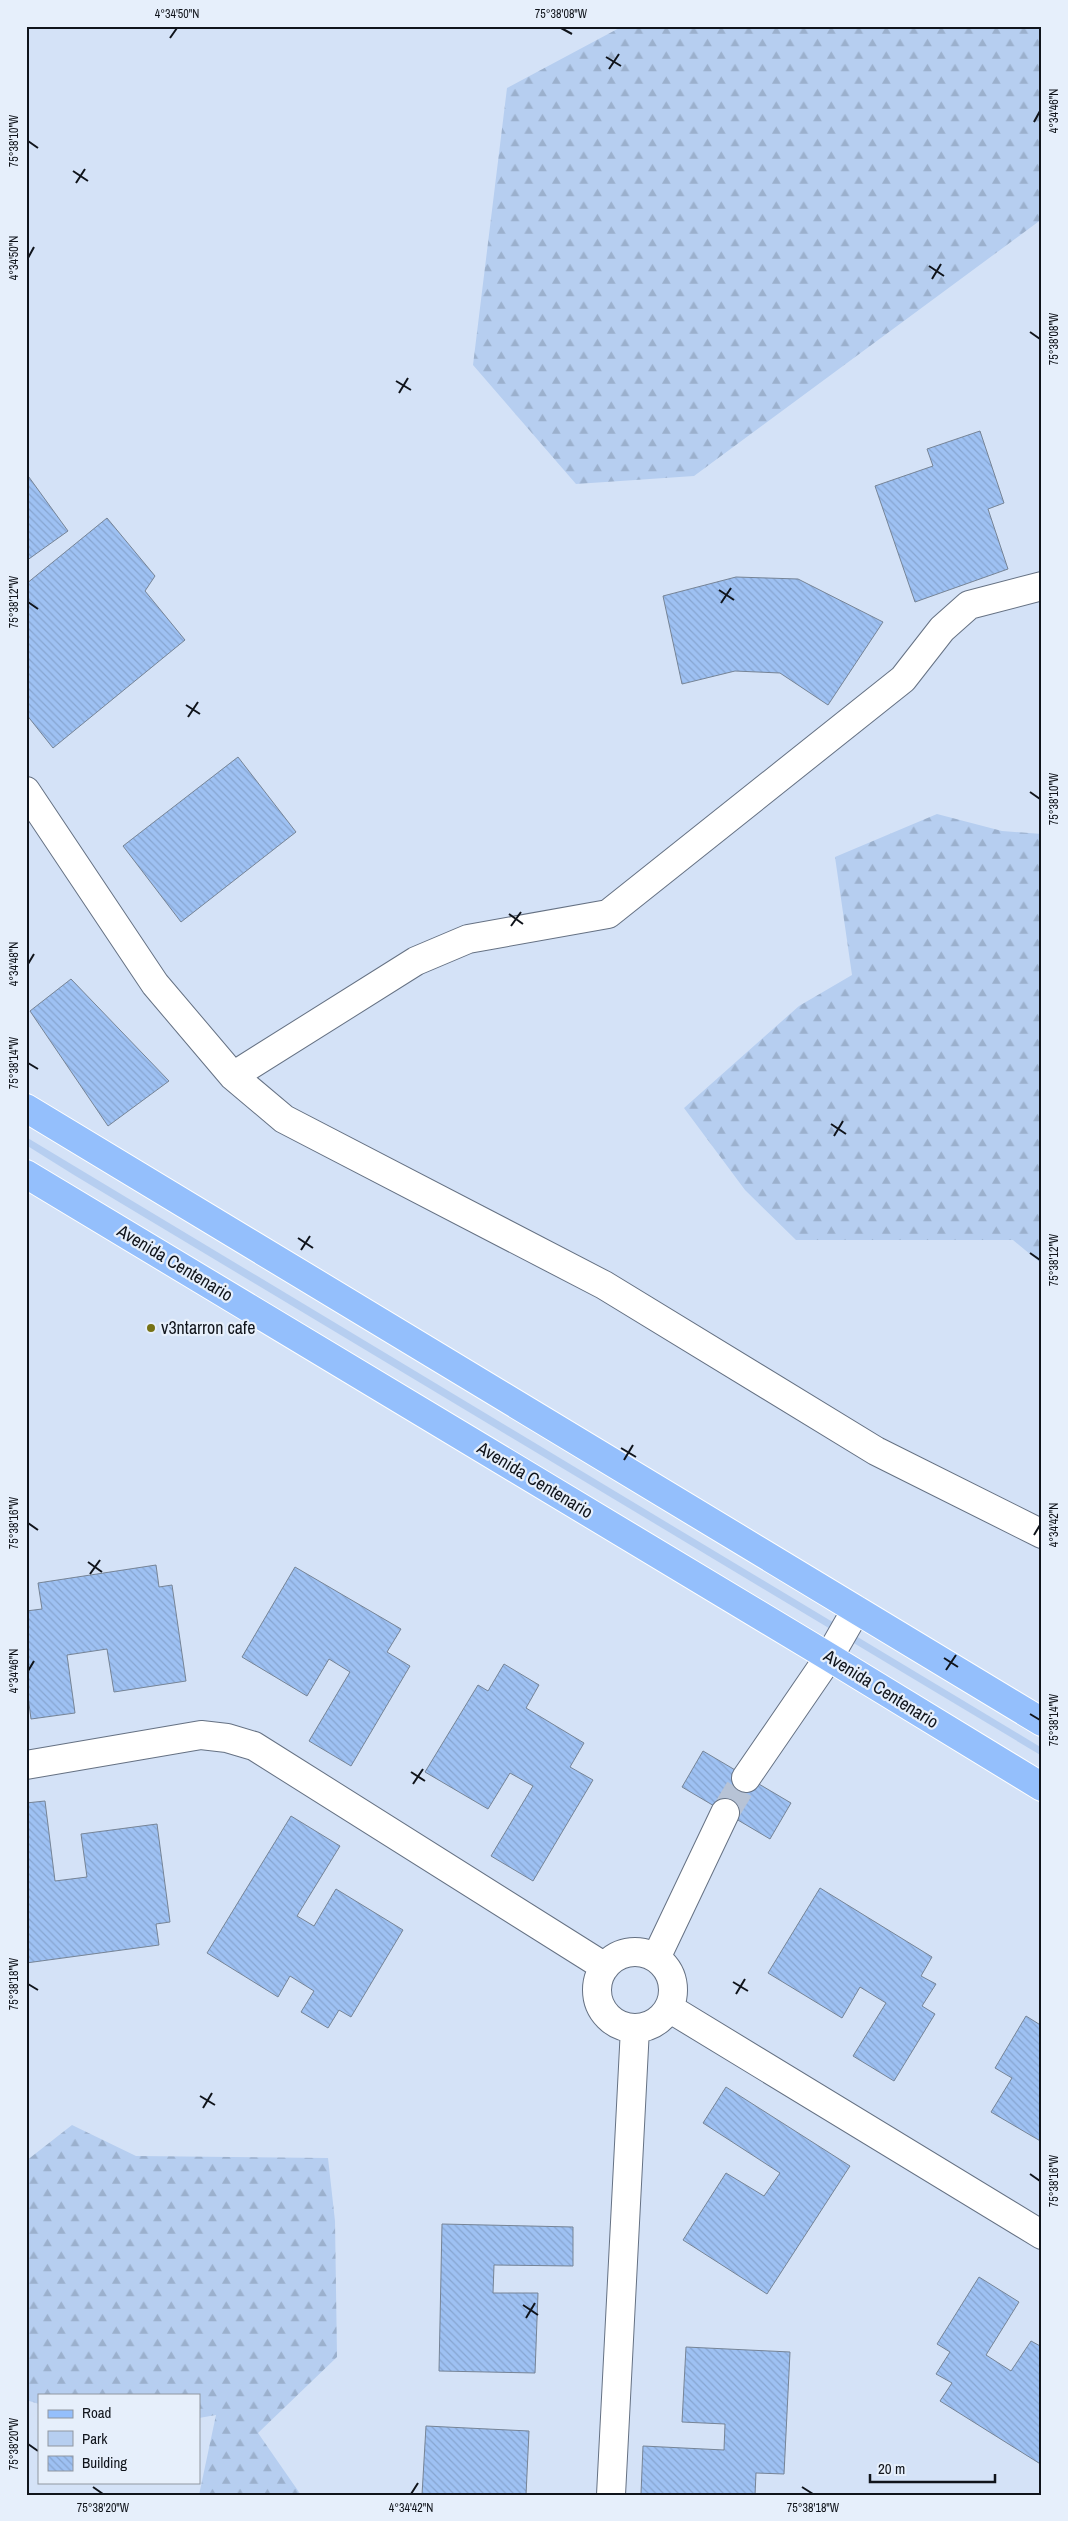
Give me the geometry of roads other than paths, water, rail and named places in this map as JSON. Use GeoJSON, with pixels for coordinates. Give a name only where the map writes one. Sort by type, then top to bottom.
{"type":"FeatureCollection","features":[{"type":"Feature","properties":{"kind":"main road"},"geometry":{"type":"LineString","coordinates":[[26,1108],[1042,1722]]}},
{"type":"Feature","properties":{"kind":"main road","name":"Avenida Centenario"},"geometry":{"type":"LineString","coordinates":[[26,1174],[829,1656],[1042,1787]]}},
{"type":"Feature","properties":{"kind":"street"},"geometry":{"type":"LineString","coordinates":[[232,1076],[416,961],[468,939],[608,914],[903,679],[942,629],[969,604],[1042,586]]}},
{"type":"Feature","properties":{"kind":"street"},"geometry":{"type":"LineString","coordinates":[[26,791],[155,984],[232,1076],[284,1119],[604,1285],[876,1451],[1042,1534]]}},
{"type":"Feature","properties":{"kind":"street"},"geometry":{"type":"LineString","coordinates":[[746,1778],[829,1656],[856,1610]]}},
{"type":"Feature","properties":{"kind":"street"},"geometry":{"type":"LineString","coordinates":[[26,1765],[201,1735],[226,1738],[254,1746],[605,1967]]}},
{"type":"Feature","properties":{"kind":"street"},"geometry":{"type":"LineString","coordinates":[[656,1958],[725,1813]]}},
{"type":"Feature","properties":{"kind":"street"},"geometry":{"type":"LineString","coordinates":[[636,1951],[656,1958],[664,1965],[671,1977],[673,1989],[668,2008],[646,2027],[635,2028],[614,2022],[601,2007],[597,1995],[598,1982],[605,1967],[612,1959],[636,1951]]}},
{"type":"Feature","properties":{"kind":"street"},"geometry":{"type":"LineString","coordinates":[[668,2008],[1042,2235]]}},
{"type":"Feature","properties":{"kind":"street"},"geometry":{"type":"LineString","coordinates":[[611,2495],[635,2028]]}},
{"type":"Feature","properties":{"kind":"tunnel"},"geometry":{"type":"LineString","coordinates":[[725,1813],[746,1778]]}},
{"type":"Feature","properties":{"kind":"place","name":"v3ntarron cafe"},"geometry":{"type":"Point","coordinates":[151,1328]}}]}
